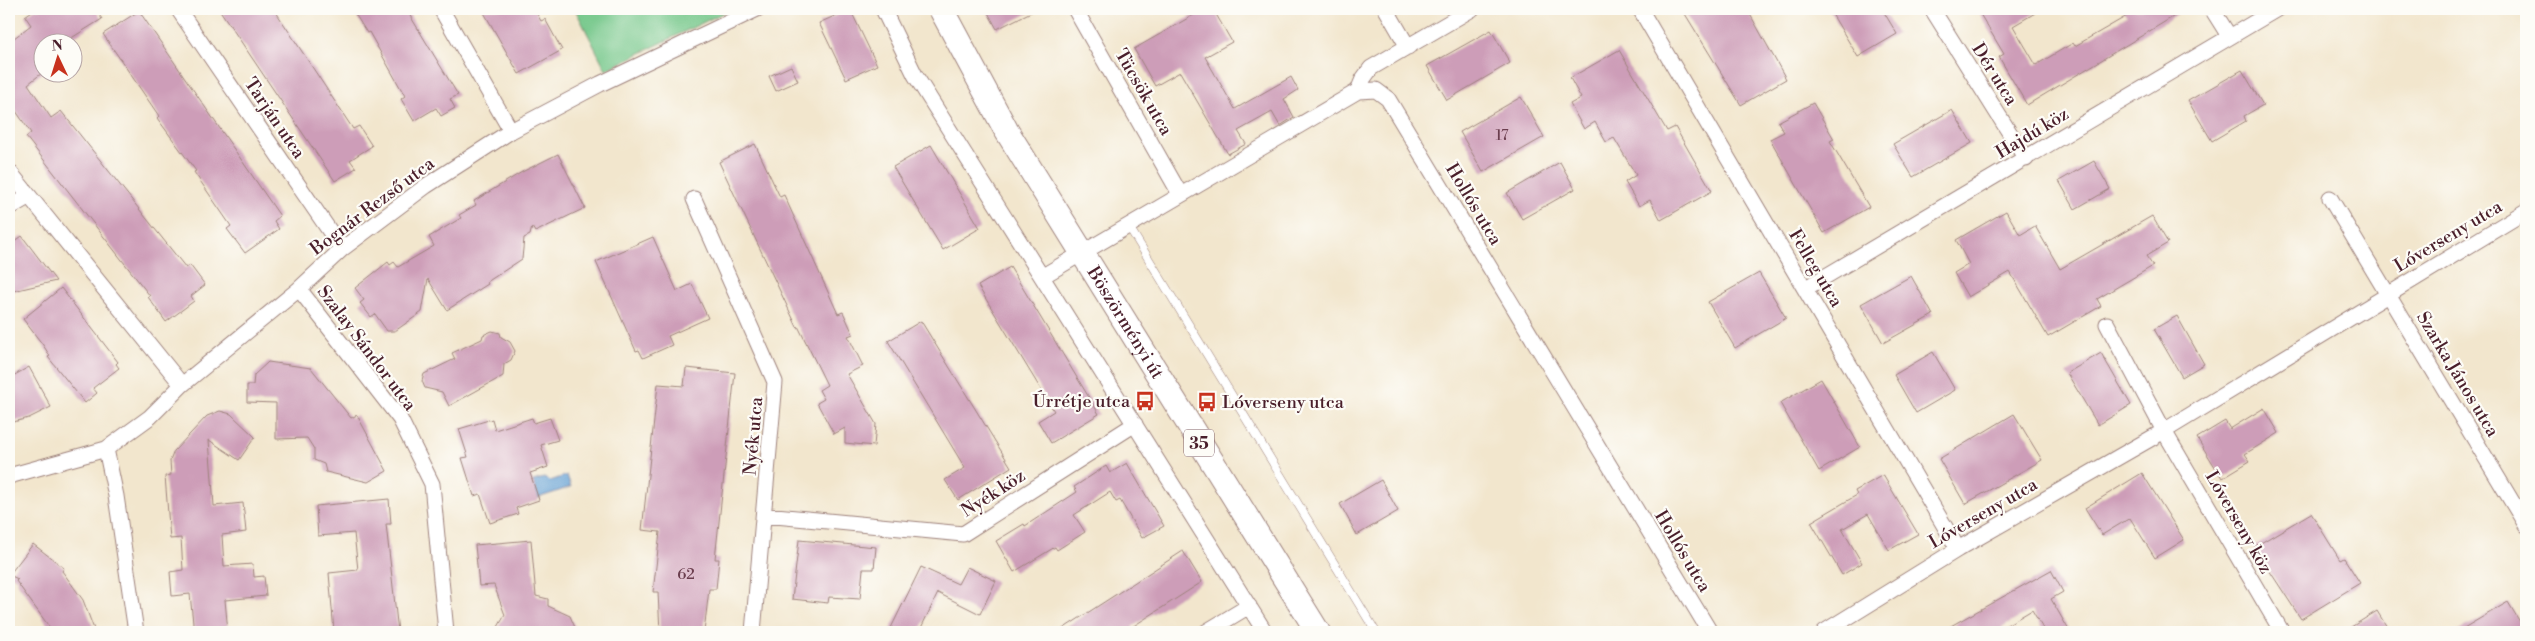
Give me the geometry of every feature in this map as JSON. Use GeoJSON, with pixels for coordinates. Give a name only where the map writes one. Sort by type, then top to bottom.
{"type":"FeatureCollection","features":[{"type":"Feature","properties":{"kind":"main road","name":"Böszörményi út"},"geometry":{"type":"LineString","coordinates":[[941,9],[1006,130],[1080,254],[1318,632]]}},
{"type":"Feature","properties":{"kind":"street","name":"Tarján utca"},"geometry":{"type":"LineString","coordinates":[[178,9],[342,249]]}},
{"type":"Feature","properties":{"kind":"street"},"geometry":{"type":"LineString","coordinates":[[441,9],[511,131]]}},
{"type":"Feature","properties":{"kind":"street","name":"Bognár Rezső utca"},"geometry":{"type":"LineString","coordinates":[[9,476],[106,449],[150,417],[182,385],[299,289],[342,249],[426,186],[511,131],[600,84],[756,9]]}},
{"type":"Feature","properties":{"kind":"street"},"geometry":{"type":"LineString","coordinates":[[884,9],[915,76],[1043,276],[1265,632]]}},
{"type":"Feature","properties":{"kind":"street","name":"Tücsök utca"},"geometry":{"type":"LineString","coordinates":[[1075,9],[1180,194]]}},
{"type":"Feature","properties":{"kind":"street"},"geometry":{"type":"LineString","coordinates":[[1386,9],[1408,47]]}},
{"type":"Feature","properties":{"kind":"street"},"geometry":{"type":"LineString","coordinates":[[1043,276],[1358,91],[1363,79],[1372,68],[1472,9]]}},
{"type":"Feature","properties":{"kind":"street","name":"Felleg utca"},"geometry":{"type":"LineString","coordinates":[[1640,9],[1958,548]]}},
{"type":"Feature","properties":{"kind":"street","name":"Dér utca"},"geometry":{"type":"LineString","coordinates":[[1932,9],[2026,159]]}},
{"type":"Feature","properties":{"kind":"street"},"geometry":{"type":"LineString","coordinates":[[2212,9],[2229,36]]}},
{"type":"Feature","properties":{"kind":"street","name":"Hajdú köz"},"geometry":{"type":"LineString","coordinates":[[1806,288],[2277,9]]}},
{"type":"Feature","properties":{"kind":"street","name":"Hollós utca"},"geometry":{"type":"LineString","coordinates":[[1358,91],[1376,90],[1388,99],[1710,632]]}},
{"type":"Feature","properties":{"kind":"street"},"geometry":{"type":"LineString","coordinates":[[9,171],[28,197],[182,385]]}},
{"type":"Feature","properties":{"kind":"street"},"geometry":{"type":"LineString","coordinates":[[9,208],[28,197]]}},
{"type":"Feature","properties":{"kind":"street","name":"Lóverseny utca"},"geometry":{"type":"LineString","coordinates":[[2330,198],[2388,293]]}},
{"type":"Feature","properties":{"kind":"street","name":"Nyék utca"},"geometry":{"type":"LineString","coordinates":[[694,199],[776,382],[753,632]]}},
{"type":"Feature","properties":{"kind":"street","name":"Lóverseny utca"},"geometry":{"type":"LineString","coordinates":[[1824,632],[1958,548],[2164,431],[2388,293],[2526,211]]}},
{"type":"Feature","properties":{"kind":"street","name":"Szalay Sándor utca"},"geometry":{"type":"LineString","coordinates":[[299,289],[400,418],[432,484],[446,632]]}},
{"type":"Feature","properties":{"kind":"street","name":"Szarka János utca"},"geometry":{"type":"LineString","coordinates":[[2388,293],[2526,525]]}},
{"type":"Feature","properties":{"kind":"street"},"geometry":{"type":"LineString","coordinates":[[2107,324],[2164,431]]}},
{"type":"Feature","properties":{"kind":"street","name":"Nyék köz"},"geometry":{"type":"LineString","coordinates":[[765,515],[963,534],[1135,424]]}},
{"type":"Feature","properties":{"kind":"street","name":"Lóverseny köz"},"geometry":{"type":"LineString","coordinates":[[2164,431],[2282,632]]}},
{"type":"Feature","properties":{"kind":"street"},"geometry":{"type":"LineString","coordinates":[[106,449],[116,496],[136,632]]}},
{"type":"Feature","properties":{"kind":"street"},"geometry":{"type":"LineString","coordinates":[[1206,632],[1249,606]]}},
{"type":"Feature","properties":{"kind":"lane"},"geometry":{"type":"LineString","coordinates":[[1128,225],[1376,632]]}},
{"type":"Feature","properties":{"kind":"green space"},"geometry":{"type":"Polygon","coordinates":[[[575,9],[731,9],[606,70],[575,9]]]}},
{"type":"Feature","properties":{"kind":"water"},"geometry":{"type":"Polygon","coordinates":[[[567,475],[571,487],[538,498],[533,481],[544,478],[550,481],[567,475]]]}},
{"type":"Feature","properties":{"kind":"building"},"geometry":{"type":"Polygon","coordinates":[[[35,9],[95,9],[102,19],[81,32],[32,32],[32,81],[28,84],[51,118],[61,111],[186,268],[190,265],[205,285],[191,296],[194,301],[166,322],[148,297],[150,296],[26,137],[31,133],[9,101],[9,42],[31,25],[25,16],[35,9]]]}},
{"type":"Feature","properties":{"kind":"building"},"geometry":{"type":"Polygon","coordinates":[[[219,9],[274,9],[353,129],[359,126],[372,146],[350,160],[356,168],[335,181],[219,9]]]}},
{"type":"Feature","properties":{"kind":"building"},"geometry":{"type":"Polygon","coordinates":[[[352,9],[406,9],[458,95],[450,99],[455,108],[441,116],[436,108],[414,121],[401,99],[405,96],[369,32],[367,33],[352,9]]]}},
{"type":"Feature","properties":{"kind":"building"},"geometry":{"type":"Polygon","coordinates":[[[482,9],[534,9],[541,21],[545,19],[562,50],[519,74],[482,9]]]}},
{"type":"Feature","properties":{"kind":"building"},"geometry":{"type":"Polygon","coordinates":[[[850,9],[877,65],[846,79],[819,23],[850,9]]]}},
{"type":"Feature","properties":{"kind":"building"},"geometry":{"type":"Polygon","coordinates":[[[986,9],[1037,9],[997,29],[986,9]]]}},
{"type":"Feature","properties":{"kind":"building"},"geometry":{"type":"Polygon","coordinates":[[[1204,9],[1213,9],[1232,42],[1205,57],[1235,109],[1291,77],[1298,90],[1284,99],[1294,117],[1280,126],[1272,112],[1238,131],[1246,144],[1228,154],[1180,72],[1155,86],[1134,49],[1204,9]]]}},
{"type":"Feature","properties":{"kind":"building"},"geometry":{"type":"Polygon","coordinates":[[[1682,9],[1747,9],[1786,79],[1741,105],[1682,9]]]}},
{"type":"Feature","properties":{"kind":"building"},"geometry":{"type":"Polygon","coordinates":[[[1829,9],[1882,9],[1897,34],[1858,57],[1829,9]]]}},
{"type":"Feature","properties":{"kind":"building"},"geometry":{"type":"Polygon","coordinates":[[[1977,9],[2042,9],[2013,26],[2036,65],[2073,43],[2075,46],[2127,16],[2122,9],[2186,9],[2027,105],[1999,57],[2004,54],[1977,9]]]}},
{"type":"Feature","properties":{"kind":"building"},"geometry":{"type":"Polygon","coordinates":[[[139,11],[280,216],[274,221],[279,229],[245,253],[227,229],[231,226],[194,172],[196,171],[157,118],[159,116],[103,34],[139,11]]]}},
{"type":"Feature","properties":{"kind":"building"},"geometry":{"type":"Polygon","coordinates":[[[1491,30],[1510,63],[1447,100],[1427,66],[1491,30]]]}},
{"type":"Feature","properties":{"kind":"building"},"geometry":{"type":"Polygon","coordinates":[[[1619,50],[1667,131],[1675,127],[1712,191],[1661,220],[1650,200],[1639,206],[1625,182],[1636,175],[1614,138],[1606,142],[1595,122],[1584,129],[1570,104],[1581,98],[1570,78],[1619,50]]]}},
{"type":"Feature","properties":{"kind":"building"},"geometry":{"type":"Polygon","coordinates":[[[791,66],[798,81],[776,91],[769,76],[791,66]]]}},
{"type":"Feature","properties":{"kind":"building"},"geometry":{"type":"Polygon","coordinates":[[[2242,70],[2263,105],[2244,116],[2246,121],[2212,141],[2188,101],[2242,70]]]}},
{"type":"Feature","properties":{"kind":"building"},"geometry":{"type":"Polygon","coordinates":[[[1521,97],[1544,137],[1483,172],[1460,132],[1521,97]]]}},
{"type":"Feature","properties":{"kind":"building"},"geometry":{"type":"Polygon","coordinates":[[[1813,103],[1834,139],[1830,141],[1869,207],[1824,233],[1770,139],[1784,132],[1778,122],[1813,103]]]}},
{"type":"Feature","properties":{"kind":"building"},"geometry":{"type":"Polygon","coordinates":[[[1952,110],[1972,143],[1913,177],[1893,144],[1952,110]]]}},
{"type":"Feature","properties":{"kind":"building"},"geometry":{"type":"Polygon","coordinates":[[[755,144],[780,197],[784,195],[838,314],[843,312],[853,334],[848,336],[863,366],[847,374],[876,424],[874,446],[845,443],[845,428],[834,434],[817,403],[824,399],[819,390],[827,385],[797,327],[719,162],[755,144]]]}},
{"type":"Feature","properties":{"kind":"building"},"geometry":{"type":"Polygon","coordinates":[[[931,145],[980,228],[943,250],[893,167],[931,145]]]}},
{"type":"Feature","properties":{"kind":"building"},"geometry":{"type":"Polygon","coordinates":[[[558,154],[585,208],[535,232],[532,227],[530,235],[524,238],[522,259],[487,282],[488,284],[447,310],[428,279],[422,312],[395,331],[387,331],[375,314],[371,317],[360,303],[364,300],[355,288],[388,262],[390,265],[394,262],[398,267],[434,246],[429,237],[461,218],[459,215],[476,205],[474,201],[522,172],[558,154]]]}},
{"type":"Feature","properties":{"kind":"building"},"geometry":{"type":"Polygon","coordinates":[[[2094,161],[2110,189],[2075,209],[2059,181],[2094,161]]]}},
{"type":"Feature","properties":{"kind":"building"},"geometry":{"type":"Polygon","coordinates":[[[1560,162],[1575,189],[1522,219],[1507,193],[1560,162]]]}},
{"type":"Feature","properties":{"kind":"building"},"geometry":{"type":"Polygon","coordinates":[[[2006,211],[2020,235],[2035,226],[2060,269],[2152,216],[2168,243],[2146,256],[2153,266],[2097,299],[2101,306],[2048,337],[2010,272],[1968,297],[1954,273],[1969,264],[1956,240],[2006,211]]]}},
{"type":"Feature","properties":{"kind":"building"},"geometry":{"type":"Polygon","coordinates":[[[22,236],[56,281],[9,292],[9,246],[22,236]]]}},
{"type":"Feature","properties":{"kind":"building"},"geometry":{"type":"Polygon","coordinates":[[[653,237],[677,291],[692,284],[708,318],[668,336],[672,345],[643,358],[639,350],[636,351],[596,262],[653,237]]]}},
{"type":"Feature","properties":{"kind":"building"},"geometry":{"type":"Polygon","coordinates":[[[1010,267],[1099,414],[1051,443],[1038,421],[1054,411],[978,286],[1010,267]]]}},
{"type":"Feature","properties":{"kind":"building"},"geometry":{"type":"Polygon","coordinates":[[[1759,273],[1786,318],[1735,348],[1708,302],[1759,273]]]}},
{"type":"Feature","properties":{"kind":"building"},"geometry":{"type":"Polygon","coordinates":[[[1911,276],[1933,315],[1883,343],[1861,304],[1911,276]]]}},
{"type":"Feature","properties":{"kind":"building"},"geometry":{"type":"Polygon","coordinates":[[[61,288],[118,362],[116,364],[119,368],[93,388],[97,393],[85,403],[48,357],[50,356],[43,345],[23,319],[61,288]]]}},
{"type":"Feature","properties":{"kind":"building"},"geometry":{"type":"Polygon","coordinates":[[[2177,316],[2204,364],[2182,377],[2154,329],[2177,316]]]}},
{"type":"Feature","properties":{"kind":"building"},"geometry":{"type":"Polygon","coordinates":[[[921,321],[1011,467],[958,500],[945,480],[965,468],[888,341],[921,321]]]}},
{"type":"Feature","properties":{"kind":"building"},"geometry":{"type":"Polygon","coordinates":[[[492,331],[500,333],[501,337],[510,342],[515,351],[511,360],[504,364],[503,376],[449,406],[442,392],[425,388],[422,381],[424,374],[455,359],[452,353],[482,339],[483,335],[492,331]]]}},
{"type":"Feature","properties":{"kind":"building"},"geometry":{"type":"Polygon","coordinates":[[[1933,352],[1955,390],[1916,413],[1894,375],[1933,352]]]}},
{"type":"Feature","properties":{"kind":"building"},"geometry":{"type":"Polygon","coordinates":[[[2101,353],[2131,405],[2098,425],[2067,373],[2101,353]]]}},
{"type":"Feature","properties":{"kind":"building"},"geometry":{"type":"Polygon","coordinates":[[[268,362],[311,368],[351,418],[357,415],[387,471],[368,482],[326,472],[324,464],[314,460],[314,449],[307,438],[276,439],[276,403],[247,402],[247,385],[253,385],[254,375],[268,362]]]}},
{"type":"Feature","properties":{"kind":"building"},"geometry":{"type":"Polygon","coordinates":[[[29,367],[51,407],[29,418],[9,423],[9,378],[29,367]]]}},
{"type":"Feature","properties":{"kind":"building"},"geometry":{"type":"Polygon","coordinates":[[[686,368],[735,373],[715,559],[719,559],[716,589],[709,589],[704,632],[660,632],[658,592],[653,592],[660,532],[642,530],[658,384],[684,386],[686,368]]]}},
{"type":"Feature","properties":{"kind":"building"},"geometry":{"type":"Polygon","coordinates":[[[1821,379],[1860,447],[1819,471],[1780,403],[1821,379]]]}},
{"type":"Feature","properties":{"kind":"building"},"geometry":{"type":"Polygon","coordinates":[[[2264,408],[2279,433],[2245,454],[2250,461],[2222,478],[2197,438],[2225,421],[2230,429],[2264,408]]]}},
{"type":"Feature","properties":{"kind":"building"},"geometry":{"type":"Polygon","coordinates":[[[220,411],[231,414],[255,437],[239,460],[209,440],[214,506],[243,503],[246,532],[222,535],[224,566],[253,564],[254,577],[264,576],[266,596],[225,600],[228,632],[194,632],[190,594],[172,596],[170,572],[183,570],[181,538],[170,539],[165,476],[171,475],[170,461],[174,451],[207,416],[220,411]]]}},
{"type":"Feature","properties":{"kind":"building"},"geometry":{"type":"Polygon","coordinates":[[[2014,414],[2042,460],[1965,504],[1939,459],[2014,414]]]}},
{"type":"Feature","properties":{"kind":"building"},"geometry":{"type":"Polygon","coordinates":[[[532,418],[534,423],[550,418],[558,440],[541,445],[548,467],[530,473],[539,500],[516,508],[518,514],[490,523],[480,494],[474,496],[462,458],[468,457],[459,429],[492,419],[495,430],[532,418]]]}},
{"type":"Feature","properties":{"kind":"building"},"geometry":{"type":"Polygon","coordinates":[[[1127,463],[1164,526],[1142,538],[1120,500],[1116,502],[1110,492],[1074,515],[1085,532],[1057,550],[1055,547],[1014,572],[996,541],[1024,524],[1025,526],[1077,492],[1074,487],[1106,466],[1110,473],[1127,463]]]}},
{"type":"Feature","properties":{"kind":"building"},"geometry":{"type":"Polygon","coordinates":[[[2142,473],[2184,540],[2155,558],[2130,518],[2102,535],[2085,508],[2142,473]]]}},
{"type":"Feature","properties":{"kind":"building"},"geometry":{"type":"Polygon","coordinates":[[[1883,475],[1918,534],[1889,550],[1868,514],[1842,529],[1862,563],[1842,575],[1811,522],[1857,495],[1855,491],[1883,475]]]}},
{"type":"Feature","properties":{"kind":"building"},"geometry":{"type":"Polygon","coordinates":[[[1381,480],[1398,511],[1357,535],[1340,504],[1381,480]]]}},
{"type":"Feature","properties":{"kind":"building"},"geometry":{"type":"Polygon","coordinates":[[[389,499],[391,524],[386,524],[398,632],[334,632],[329,573],[358,570],[354,533],[318,536],[316,506],[389,499]]]}},
{"type":"Feature","properties":{"kind":"building"},"geometry":{"type":"Polygon","coordinates":[[[2311,513],[2340,560],[2344,558],[2360,583],[2301,619],[2254,547],[2311,513]]]}},
{"type":"Feature","properties":{"kind":"building"},"geometry":{"type":"Polygon","coordinates":[[[531,540],[536,596],[548,599],[548,606],[570,616],[577,632],[495,632],[505,615],[494,585],[479,586],[475,545],[531,540]]]}},
{"type":"Feature","properties":{"kind":"building"},"geometry":{"type":"Polygon","coordinates":[[[799,540],[876,547],[874,569],[863,569],[860,599],[829,597],[828,603],[792,599],[799,540]]]}},
{"type":"Feature","properties":{"kind":"building"},"geometry":{"type":"Polygon","coordinates":[[[33,544],[64,568],[62,571],[83,600],[95,632],[53,632],[16,581],[18,579],[9,575],[33,544]]]}},
{"type":"Feature","properties":{"kind":"building"},"geometry":{"type":"Polygon","coordinates":[[[1183,551],[1202,582],[1132,627],[1136,632],[1058,632],[1183,551]]]}},
{"type":"Feature","properties":{"kind":"building"},"geometry":{"type":"Polygon","coordinates":[[[921,567],[958,584],[967,567],[996,581],[980,614],[938,593],[919,632],[889,632],[921,567]]]}},
{"type":"Feature","properties":{"kind":"building"},"geometry":{"type":"Polygon","coordinates":[[[2051,570],[2063,592],[2051,599],[2070,632],[2045,632],[2032,610],[1995,632],[1940,632],[2051,570]]]}},
{"type":"Feature","properties":{"kind":"building"},"geometry":{"type":"Polygon","coordinates":[[[2508,602],[2526,632],[2457,632],[2508,602]]]}},
{"type":"Feature","properties":{"kind":"building"},"geometry":{"type":"Polygon","coordinates":[[[2377,611],[2390,632],[2343,632],[2377,611]]]}},
{"type":"Feature","properties":{"kind":"place","name":"Úrrétje utca"},"geometry":{"type":"Point","coordinates":[1145,401]}},
{"type":"Feature","properties":{"kind":"place","name":"Lóverseny utca"},"geometry":{"type":"Point","coordinates":[1207,402]}}]}
